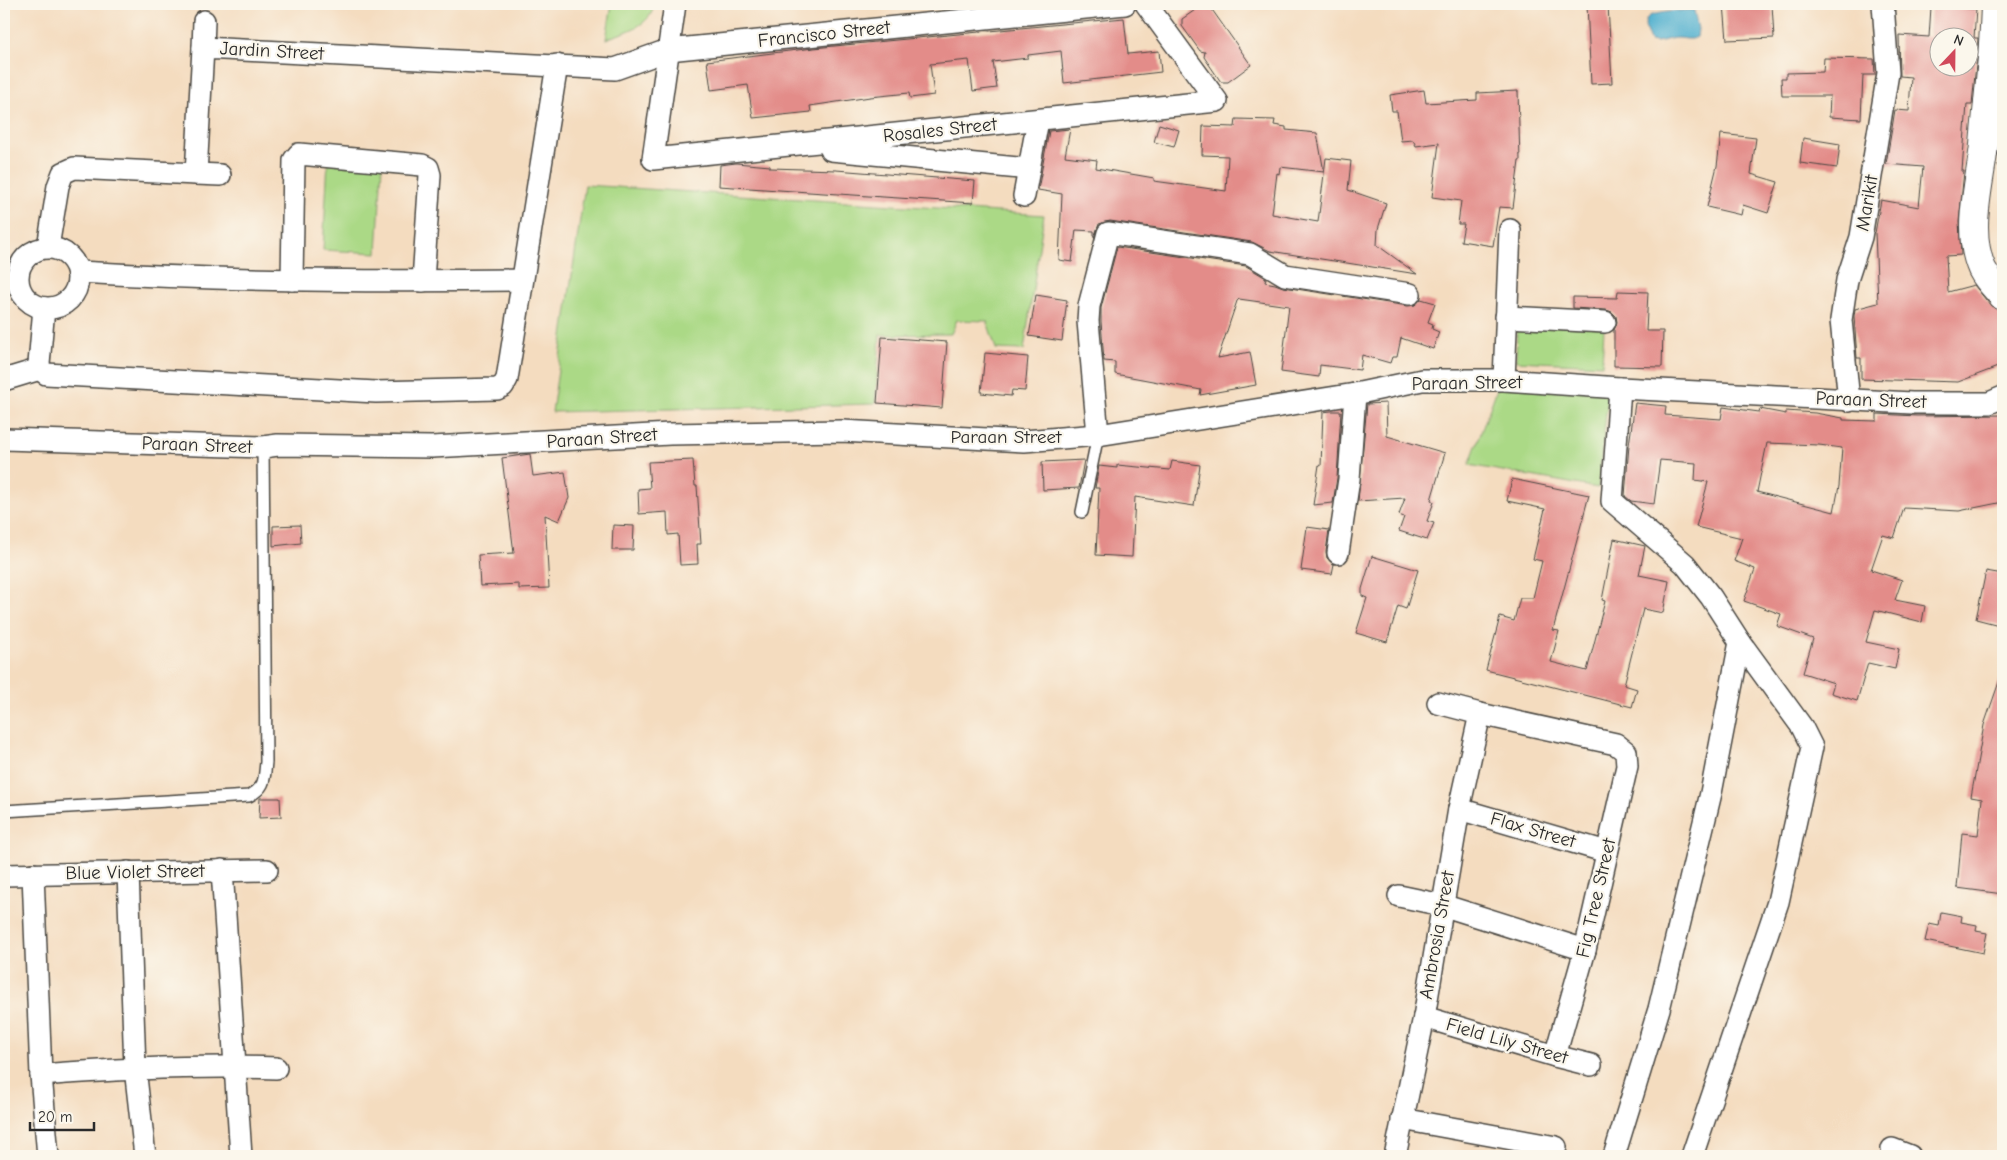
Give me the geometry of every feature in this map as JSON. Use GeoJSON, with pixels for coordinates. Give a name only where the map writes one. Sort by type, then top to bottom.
{"type":"FeatureCollection","features":[{"type":"Feature","properties":{"kind":"street","name":"Rosales Street"},"geometry":{"type":"LineString","coordinates":[[675,4],[651,167],[786,145],[1038,120],[1220,108],[1146,4]]}},
{"type":"Feature","properties":{"kind":"street","name":"Francisco Street"},"geometry":{"type":"LineString","coordinates":[[615,69],[668,50],[1126,4]]}},
{"type":"Feature","properties":{"kind":"street","name":"Marikit"},"geometry":{"type":"LineString","coordinates":[[1849,401],[1841,320],[1847,280],[1861,237],[1888,73],[1883,4]]}},
{"type":"Feature","properties":{"kind":"street"},"geometry":{"type":"LineString","coordinates":[[1994,4],[1984,146],[1975,217],[1976,244],[1982,269],[2003,296]]}},
{"type":"Feature","properties":{"kind":"street"},"geometry":{"type":"LineString","coordinates":[[203,48],[204,21]]}},
{"type":"Feature","properties":{"kind":"street","name":"Jardin Street"},"geometry":{"type":"LineString","coordinates":[[196,174],[203,48],[615,69]]}},
{"type":"Feature","properties":{"kind":"street"},"geometry":{"type":"LineString","coordinates":[[44,308],[39,364],[40,369],[46,374],[376,392],[497,389],[503,386],[506,379],[557,66]]}},
{"type":"Feature","properties":{"kind":"street"},"geometry":{"type":"LineString","coordinates":[[1024,196],[1038,120]]}},
{"type":"Feature","properties":{"kind":"street"},"geometry":{"type":"LineString","coordinates":[[786,145],[1029,170]]}},
{"type":"Feature","properties":{"kind":"street"},"geometry":{"type":"LineString","coordinates":[[292,280],[294,160],[299,154],[422,165],[428,168],[430,175],[423,281]]}},
{"type":"Feature","properties":{"kind":"street"},"geometry":{"type":"LineString","coordinates":[[48,247],[58,186],[63,173],[74,168],[220,175]]}},
{"type":"Feature","properties":{"kind":"street"},"geometry":{"type":"LineString","coordinates":[[1504,380],[1510,230]]}},
{"type":"Feature","properties":{"kind":"street"},"geometry":{"type":"LineString","coordinates":[[1098,435],[1088,306],[1108,233],[1250,254],[1285,275],[1410,294]]}},
{"type":"Feature","properties":{"kind":"street"},"geometry":{"type":"LineString","coordinates":[[48,247],[59,249],[68,254],[75,262],[79,272],[76,291],[63,305],[54,308],[34,305],[12,292],[20,265],[27,256],[37,249],[48,247]]}},
{"type":"Feature","properties":{"kind":"street"},"geometry":{"type":"LineString","coordinates":[[79,272],[292,280],[522,280]]}},
{"type":"Feature","properties":{"kind":"street"},"geometry":{"type":"LineString","coordinates":[[1506,318],[1605,322]]}},
{"type":"Feature","properties":{"kind":"street"},"geometry":{"type":"LineString","coordinates":[[7,379],[40,369]]}},
{"type":"Feature","properties":{"kind":"street","name":"Paraan Street"},"geometry":{"type":"LineString","coordinates":[[4,438],[263,447],[278,445],[432,447],[670,434],[832,431],[1024,441],[1098,435],[1354,394],[1422,380],[1504,380],[1849,401],[1989,403],[2003,396]]}},
{"type":"Feature","properties":{"kind":"street"},"geometry":{"type":"LineString","coordinates":[[1620,388],[1612,501],[1685,564],[1802,727],[1812,746],[1778,902],[1692,1156]]}},
{"type":"Feature","properties":{"kind":"street"},"geometry":{"type":"LineString","coordinates":[[1338,552],[1349,479],[1354,394]]}},
{"type":"Feature","properties":{"kind":"street"},"geometry":{"type":"LineString","coordinates":[[1614,1156],[1659,1009],[1711,793],[1740,642]]}},
{"type":"Feature","properties":{"kind":"street"},"geometry":{"type":"LineString","coordinates":[[1438,702],[1480,714]]}},
{"type":"Feature","properties":{"kind":"street","name":"Fig Tree Street"},"geometry":{"type":"LineString","coordinates":[[1480,714],[1616,744],[1626,752],[1627,766],[1585,950],[1555,1056]]}},
{"type":"Feature","properties":{"kind":"street","name":"Ambrosia Street"},"geometry":{"type":"LineString","coordinates":[[1395,1156],[1424,1017],[1459,809],[1480,714]]}},
{"type":"Feature","properties":{"kind":"street","name":"Flax Street"},"geometry":{"type":"LineString","coordinates":[[1459,809],[1607,852]]}},
{"type":"Feature","properties":{"kind":"street"},"geometry":{"type":"LineString","coordinates":[[222,870],[240,1156]]}},
{"type":"Feature","properties":{"kind":"street","name":"Blue Violet Street"},"geometry":{"type":"LineString","coordinates":[[4,875],[267,870]]}},
{"type":"Feature","properties":{"kind":"street"},"geometry":{"type":"LineString","coordinates":[[128,872],[135,1068],[145,1156]]}},
{"type":"Feature","properties":{"kind":"street"},"geometry":{"type":"LineString","coordinates":[[33,874],[41,1075],[48,1156]]}},
{"type":"Feature","properties":{"kind":"street"},"geometry":{"type":"LineString","coordinates":[[1399,896],[1442,905],[1585,950]]}},
{"type":"Feature","properties":{"kind":"street","name":"Field Lily Street"},"geometry":{"type":"LineString","coordinates":[[1424,1017],[1591,1065]]}},
{"type":"Feature","properties":{"kind":"street"},"geometry":{"type":"LineString","coordinates":[[41,1075],[135,1068],[235,1066],[276,1068]]}},
{"type":"Feature","properties":{"kind":"street"},"geometry":{"type":"LineString","coordinates":[[1402,1119],[1556,1147]]}},
{"type":"Feature","properties":{"kind":"lane"},"geometry":{"type":"LineString","coordinates":[[1082,512],[1098,435]]}},
{"type":"Feature","properties":{"kind":"lane"},"geometry":{"type":"LineString","coordinates":[[4,811],[249,796],[259,791],[264,783],[266,762],[263,447]]}},
{"type":"Feature","properties":{"kind":"green space"},"geometry":{"type":"Polygon","coordinates":[[[612,4],[654,4],[652,12],[643,23],[629,31],[606,39],[612,4]]]}},
{"type":"Feature","properties":{"kind":"green space"},"geometry":{"type":"Polygon","coordinates":[[[328,161],[382,165],[377,253],[323,250],[328,161]]]}},
{"type":"Feature","properties":{"kind":"green space"},"geometry":{"type":"Polygon","coordinates":[[[585,185],[1044,215],[1024,350],[996,349],[987,321],[957,320],[951,334],[880,335],[875,404],[552,412],[585,185]]]}},
{"type":"Feature","properties":{"kind":"green space"},"geometry":{"type":"Polygon","coordinates":[[[1517,324],[1604,328],[1602,365],[1516,361],[1517,324]]]}},
{"type":"Feature","properties":{"kind":"green space"},"geometry":{"type":"Polygon","coordinates":[[[1501,378],[1609,387],[1598,488],[1469,465],[1501,378]]]}},
{"type":"Feature","properties":{"kind":"water"},"geometry":{"type":"Polygon","coordinates":[[[1694,10],[1698,29],[1697,37],[1657,42],[1650,41],[1645,23],[1647,18],[1655,14],[1694,10]]]}},
{"type":"Feature","properties":{"kind":"building"},"geometry":{"type":"Polygon","coordinates":[[[1204,4],[1208,4],[1251,65],[1228,82],[1221,82],[1204,57],[1205,52],[1200,51],[1182,26],[1182,19],[1204,4]]]}},
{"type":"Feature","properties":{"kind":"building"},"geometry":{"type":"Polygon","coordinates":[[[1608,4],[1612,83],[1591,84],[1587,5],[1608,4]]]}},
{"type":"Feature","properties":{"kind":"building"},"geometry":{"type":"Polygon","coordinates":[[[1724,4],[1772,4],[1774,38],[1727,40],[1724,4]]]}},
{"type":"Feature","properties":{"kind":"building"},"geometry":{"type":"Polygon","coordinates":[[[1931,7],[1976,9],[1975,28],[1930,28],[1930,78],[1975,78],[1972,104],[1967,104],[1962,171],[1964,171],[1959,222],[1961,255],[1946,256],[1948,292],[1974,285],[1991,306],[2003,314],[2003,365],[1958,382],[1861,379],[1861,358],[1857,358],[1855,309],[1878,303],[1875,233],[1881,200],[1919,207],[1923,167],[1886,164],[1895,110],[1909,111],[1911,77],[1900,76],[1899,35],[1929,37],[1931,7]]]}},
{"type":"Feature","properties":{"kind":"building"},"geometry":{"type":"Polygon","coordinates":[[[1124,18],[1128,54],[1159,51],[1161,72],[1064,83],[1061,51],[1028,55],[1028,58],[993,62],[997,88],[973,91],[969,60],[930,64],[934,95],[910,98],[909,93],[870,97],[810,106],[811,112],[753,118],[748,85],[711,90],[707,61],[814,48],[1124,18]]]}},
{"type":"Feature","properties":{"kind":"building"},"geometry":{"type":"Polygon","coordinates":[[[1824,58],[1874,59],[1875,75],[1863,75],[1861,119],[1829,117],[1830,96],[1782,96],[1781,78],[1786,78],[1786,73],[1823,72],[1824,58]]]}},
{"type":"Feature","properties":{"kind":"building"},"geometry":{"type":"Polygon","coordinates":[[[1424,90],[1426,103],[1477,100],[1477,93],[1518,91],[1520,161],[1513,208],[1499,207],[1493,246],[1461,241],[1464,224],[1458,224],[1461,201],[1432,197],[1439,143],[1416,146],[1413,140],[1401,141],[1397,111],[1392,111],[1390,95],[1424,90]]]}},
{"type":"Feature","properties":{"kind":"building"},"geometry":{"type":"Polygon","coordinates":[[[1236,119],[1275,120],[1274,125],[1286,127],[1286,130],[1317,133],[1324,172],[1280,167],[1279,174],[1277,173],[1272,214],[1318,222],[1326,158],[1351,161],[1348,190],[1386,203],[1378,229],[1377,245],[1417,274],[1270,251],[1252,242],[1110,221],[1099,224],[1094,238],[1094,231],[1076,230],[1072,262],[1059,260],[1062,194],[1038,190],[1049,131],[1070,129],[1065,156],[1097,160],[1096,168],[1154,178],[1154,181],[1226,191],[1228,156],[1202,155],[1203,126],[1235,127],[1236,119]]]}},
{"type":"Feature","properties":{"kind":"building"},"geometry":{"type":"Polygon","coordinates":[[[1159,124],[1179,130],[1174,147],[1154,142],[1159,124]]]}},
{"type":"Feature","properties":{"kind":"building"},"geometry":{"type":"Polygon","coordinates":[[[1721,134],[1756,138],[1751,174],[1778,182],[1768,213],[1743,205],[1741,215],[1707,207],[1717,166],[1721,134]]]}},
{"type":"Feature","properties":{"kind":"building"},"geometry":{"type":"Polygon","coordinates":[[[1803,138],[1840,144],[1837,168],[1800,163],[1803,138]]]}},
{"type":"Feature","properties":{"kind":"building"},"geometry":{"type":"Polygon","coordinates":[[[736,163],[770,166],[770,168],[836,170],[975,181],[973,203],[719,186],[720,165],[736,163]]]}},
{"type":"Feature","properties":{"kind":"building"},"geometry":{"type":"Polygon","coordinates":[[[1117,247],[1246,266],[1266,278],[1265,282],[1283,287],[1408,306],[1415,305],[1421,299],[1435,303],[1428,322],[1433,324],[1432,329],[1439,332],[1433,349],[1401,338],[1397,357],[1392,357],[1390,363],[1362,355],[1360,370],[1320,365],[1319,377],[1281,372],[1289,306],[1239,299],[1218,358],[1250,352],[1256,385],[1200,395],[1201,390],[1115,374],[1115,362],[1104,361],[1101,308],[1117,247]]]}},
{"type":"Feature","properties":{"kind":"building"},"geometry":{"type":"Polygon","coordinates":[[[1618,291],[1648,292],[1646,331],[1663,331],[1662,367],[1614,366],[1616,316],[1606,310],[1573,308],[1573,297],[1617,298],[1618,291]]]}},
{"type":"Feature","properties":{"kind":"building"},"geometry":{"type":"Polygon","coordinates":[[[1036,295],[1067,300],[1062,341],[1029,336],[1036,295]]]}},
{"type":"Feature","properties":{"kind":"building"},"geometry":{"type":"Polygon","coordinates":[[[882,337],[947,342],[942,408],[877,403],[882,337]]]}},
{"type":"Feature","properties":{"kind":"building"},"geometry":{"type":"Polygon","coordinates":[[[985,353],[1028,357],[1025,391],[1012,390],[1011,396],[981,393],[985,353]]]}},
{"type":"Feature","properties":{"kind":"building"},"geometry":{"type":"Polygon","coordinates":[[[1386,403],[1387,436],[1445,453],[1431,500],[1434,502],[1427,521],[1434,523],[1427,540],[1399,531],[1404,517],[1399,515],[1405,498],[1358,501],[1367,404],[1386,403]]]}},
{"type":"Feature","properties":{"kind":"building"},"geometry":{"type":"Polygon","coordinates":[[[1635,403],[1666,406],[1665,415],[1721,419],[1723,407],[1759,412],[1760,409],[1786,414],[1786,411],[1815,413],[1843,418],[1843,420],[1877,421],[1877,414],[1917,416],[2003,415],[2003,502],[1959,511],[1904,508],[1894,538],[1883,535],[1871,570],[1902,580],[1895,600],[1925,606],[1922,622],[1875,610],[1866,642],[1899,649],[1895,669],[1868,663],[1857,701],[1831,693],[1834,683],[1803,673],[1813,639],[1777,626],[1781,614],[1744,601],[1755,569],[1734,561],[1742,538],[1696,527],[1708,482],[1695,480],[1696,463],[1660,460],[1654,504],[1631,501],[1625,496],[1635,403]],[[1767,443],[1757,492],[1834,512],[1839,486],[1842,448],[1767,443]]]}},
{"type":"Feature","properties":{"kind":"building"},"geometry":{"type":"Polygon","coordinates":[[[1341,411],[1337,478],[1333,503],[1313,505],[1319,465],[1321,466],[1323,412],[1341,411]]]}},
{"type":"Feature","properties":{"kind":"building"},"geometry":{"type":"Polygon","coordinates":[[[530,454],[533,476],[565,472],[569,498],[559,521],[545,515],[549,588],[519,589],[519,584],[480,586],[478,555],[514,553],[502,458],[530,454]]]}},
{"type":"Feature","properties":{"kind":"building"},"geometry":{"type":"Polygon","coordinates":[[[693,460],[695,486],[697,486],[701,544],[697,544],[698,564],[680,565],[678,534],[668,535],[667,512],[639,514],[638,489],[650,488],[648,462],[693,460]]]}},
{"type":"Feature","properties":{"kind":"building"},"geometry":{"type":"Polygon","coordinates":[[[1084,460],[1079,488],[1043,490],[1042,462],[1084,460]]]}},
{"type":"Feature","properties":{"kind":"building"},"geometry":{"type":"Polygon","coordinates":[[[1172,461],[1200,465],[1194,506],[1135,497],[1132,557],[1096,555],[1099,488],[1095,488],[1099,466],[1117,468],[1117,465],[1170,470],[1172,461]]]}},
{"type":"Feature","properties":{"kind":"building"},"geometry":{"type":"Polygon","coordinates":[[[1512,479],[1589,495],[1553,630],[1559,631],[1551,662],[1587,671],[1605,601],[1602,600],[1614,539],[1645,546],[1639,575],[1669,581],[1663,613],[1643,609],[1624,685],[1637,689],[1632,707],[1486,670],[1500,617],[1514,621],[1520,598],[1533,598],[1542,561],[1533,559],[1545,509],[1507,501],[1512,479]]]}},
{"type":"Feature","properties":{"kind":"building"},"geometry":{"type":"Polygon","coordinates":[[[300,525],[301,543],[273,546],[273,526],[300,525]]]}},
{"type":"Feature","properties":{"kind":"building"},"geometry":{"type":"Polygon","coordinates":[[[613,525],[634,526],[633,550],[612,550],[613,525]]]}},
{"type":"Feature","properties":{"kind":"building"},"geometry":{"type":"Polygon","coordinates":[[[1307,527],[1329,530],[1326,552],[1327,558],[1334,564],[1332,574],[1301,570],[1307,527]]]}},
{"type":"Feature","properties":{"kind":"building"},"geometry":{"type":"Polygon","coordinates":[[[1372,556],[1418,570],[1406,609],[1398,606],[1387,642],[1356,633],[1367,598],[1362,596],[1362,589],[1372,556]]]}},
{"type":"Feature","properties":{"kind":"building"},"geometry":{"type":"Polygon","coordinates":[[[1986,571],[2003,574],[2003,626],[1976,619],[1986,571]]]}},
{"type":"Feature","properties":{"kind":"building"},"geometry":{"type":"Polygon","coordinates":[[[2000,679],[2003,679],[2003,894],[1957,888],[1962,833],[1978,835],[1982,799],[1971,797],[1984,725],[2000,679]]]}},
{"type":"Feature","properties":{"kind":"building"},"geometry":{"type":"Polygon","coordinates":[[[260,798],[280,798],[281,817],[259,818],[260,798]]]}},
{"type":"Feature","properties":{"kind":"building"},"geometry":{"type":"Polygon","coordinates":[[[1941,912],[1962,916],[1961,922],[1977,925],[1976,931],[1987,933],[1983,953],[1925,941],[1929,924],[1939,926],[1941,912]]]}}]}
